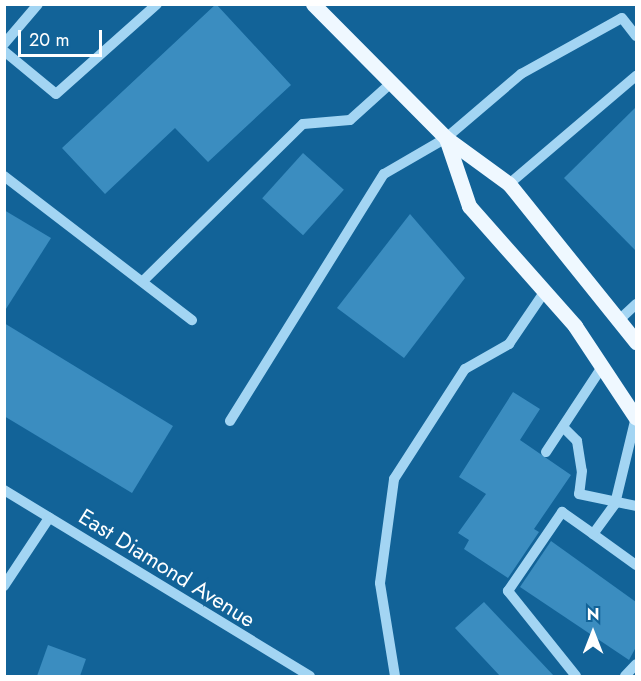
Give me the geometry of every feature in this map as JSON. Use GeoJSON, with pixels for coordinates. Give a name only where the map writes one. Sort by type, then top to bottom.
{"type":"FeatureCollection","features":[{"type":"Feature","properties":{"kind":"main road"},"geometry":{"type":"LineString","coordinates":[[313,4],[446,138],[509,183],[636,342]]}},
{"type":"Feature","properties":{"kind":"main road"},"geometry":{"type":"LineString","coordinates":[[446,138],[469,206],[545,291],[602,367],[636,418]]}},
{"type":"Feature","properties":{"kind":"street"},"geometry":{"type":"LineString","coordinates":[[4,44],[38,4]]}},
{"type":"Feature","properties":{"kind":"street"},"geometry":{"type":"LineString","coordinates":[[4,51],[56,94],[157,4]]}},
{"type":"Feature","properties":{"kind":"street"},"geometry":{"type":"LineString","coordinates":[[230,421],[355,216],[384,174],[446,138],[521,74],[622,18],[636,36]]}},
{"type":"Feature","properties":{"kind":"street"},"geometry":{"type":"LineString","coordinates":[[509,183],[636,76]]}},
{"type":"Feature","properties":{"kind":"street"},"geometry":{"type":"LineString","coordinates":[[143,281],[303,124],[350,120],[390,84]]}},
{"type":"Feature","properties":{"kind":"street"},"geometry":{"type":"LineString","coordinates":[[4,176],[192,320]]}},
{"type":"Feature","properties":{"kind":"street"},"geometry":{"type":"LineString","coordinates":[[395,676],[380,583],[394,479],[465,369],[510,344],[545,291]]}},
{"type":"Feature","properties":{"kind":"street"},"geometry":{"type":"LineString","coordinates":[[618,321],[636,304]]}},
{"type":"Feature","properties":{"kind":"street"},"geometry":{"type":"LineString","coordinates":[[546,452],[602,367]]}},
{"type":"Feature","properties":{"kind":"street"},"geometry":{"type":"LineString","coordinates":[[593,534],[615,504],[636,418]]}},
{"type":"Feature","properties":{"kind":"street"},"geometry":{"type":"LineString","coordinates":[[563,427],[577,441],[582,471],[579,494],[615,504],[636,506]]}},
{"type":"Feature","properties":{"kind":"street","name":"East Diamond Avenue"},"geometry":{"type":"LineString","coordinates":[[4,490],[307,676]]}},
{"type":"Feature","properties":{"kind":"street"},"geometry":{"type":"LineString","coordinates":[[576,676],[508,591],[562,512],[636,565]]}},
{"type":"Feature","properties":{"kind":"street"},"geometry":{"type":"LineString","coordinates":[[4,586],[49,518]]}},
{"type":"Feature","properties":{"kind":"street"},"geometry":{"type":"LineString","coordinates":[[624,676],[636,664]]}},
{"type":"Feature","properties":{"kind":"building"},"geometry":{"type":"Polygon","coordinates":[[[216,4],[291,85],[208,162],[175,128],[105,194],[62,148],[216,4]]]}},
{"type":"Feature","properties":{"kind":"building"},"geometry":{"type":"Polygon","coordinates":[[[636,107],[636,251],[564,178],[636,107]]]}},
{"type":"Feature","properties":{"kind":"building"},"geometry":{"type":"Polygon","coordinates":[[[303,153],[344,190],[303,235],[262,198],[303,153]]]}},
{"type":"Feature","properties":{"kind":"building"},"geometry":{"type":"Polygon","coordinates":[[[4,210],[51,238],[4,312],[4,210]]]}},
{"type":"Feature","properties":{"kind":"building"},"geometry":{"type":"Polygon","coordinates":[[[410,214],[465,278],[404,358],[337,308],[410,214]]]}},
{"type":"Feature","properties":{"kind":"building"},"geometry":{"type":"Polygon","coordinates":[[[4,323],[173,426],[132,493],[4,416],[4,323]]]}},
{"type":"Feature","properties":{"kind":"building"},"geometry":{"type":"Polygon","coordinates":[[[513,392],[540,409],[520,440],[571,475],[534,529],[539,532],[508,578],[464,549],[469,540],[458,533],[486,494],[459,477],[513,392]]]}},
{"type":"Feature","properties":{"kind":"building"},"geometry":{"type":"Polygon","coordinates":[[[551,541],[636,602],[636,647],[629,660],[520,587],[551,541]]]}},
{"type":"Feature","properties":{"kind":"building"},"geometry":{"type":"Polygon","coordinates":[[[484,602],[554,676],[500,676],[455,628],[484,602]]]}},
{"type":"Feature","properties":{"kind":"building"},"geometry":{"type":"Polygon","coordinates":[[[48,645],[86,659],[80,676],[37,676],[48,645]]]}}]}
